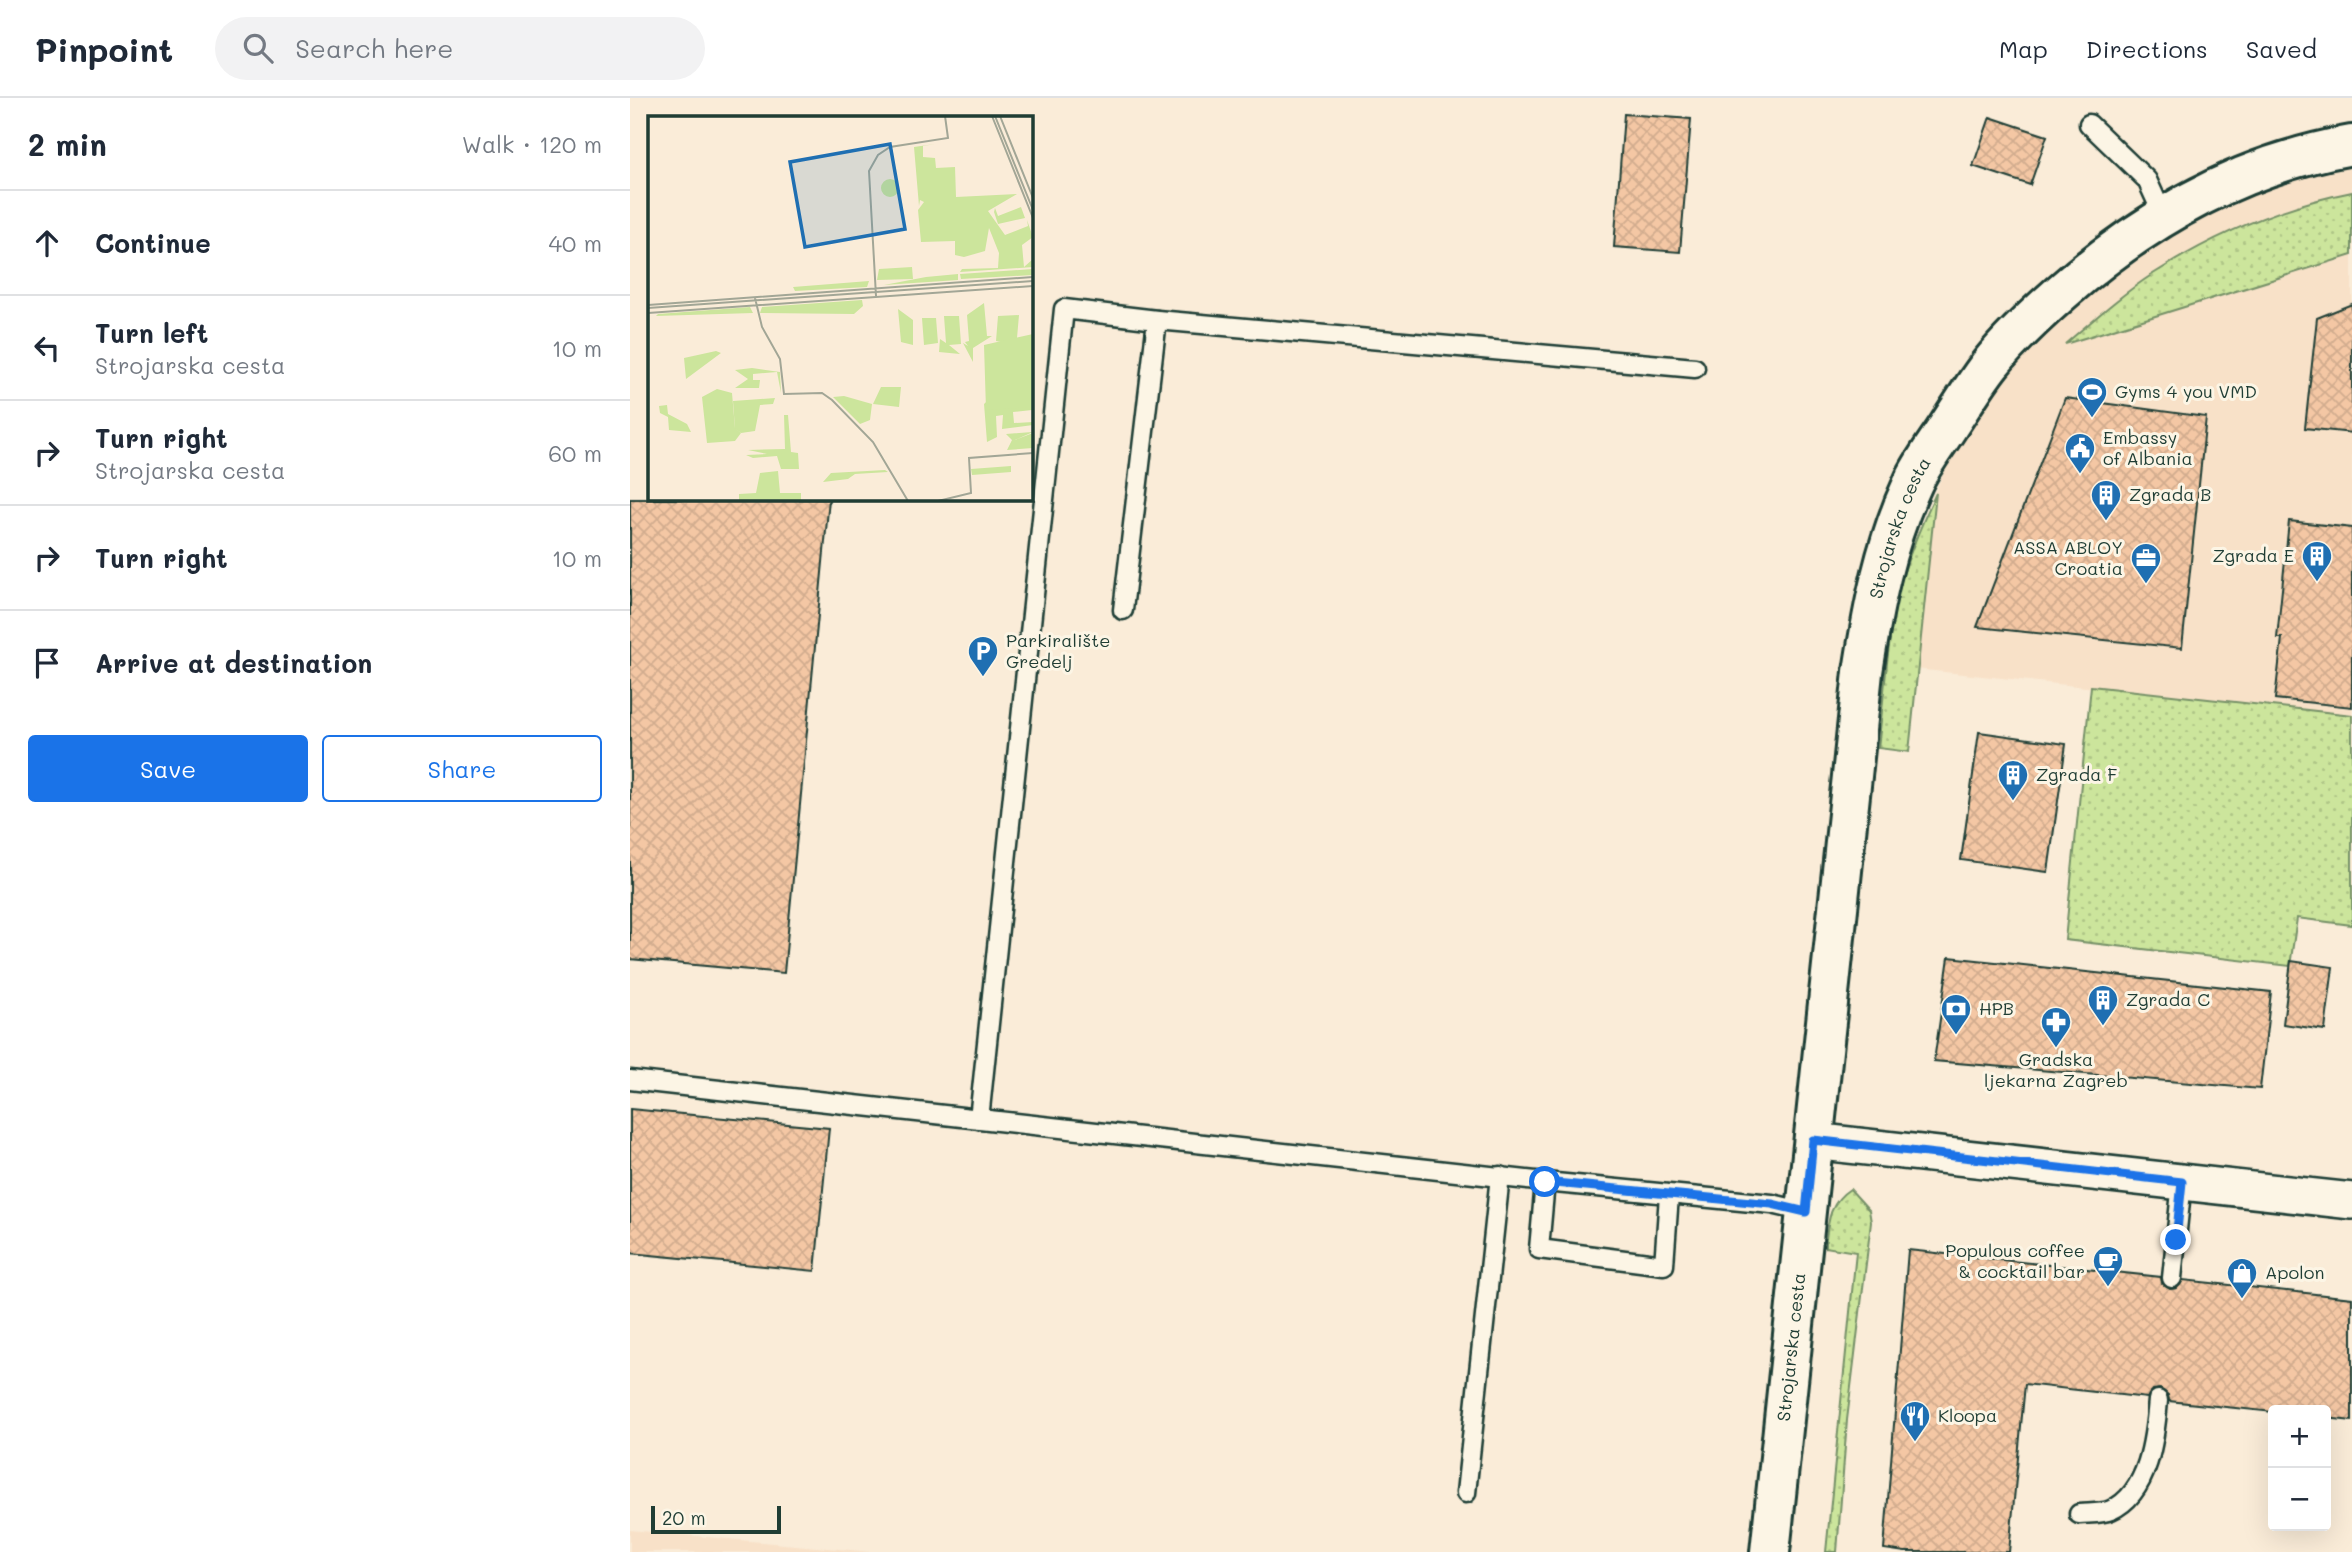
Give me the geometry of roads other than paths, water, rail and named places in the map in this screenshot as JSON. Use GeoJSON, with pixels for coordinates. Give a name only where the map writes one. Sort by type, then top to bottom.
{"type":"FeatureCollection","features":[{"type":"Feature","properties":{"kind":"street","name":"Strojarska cesta"},"geometry":{"type":"LineString","coordinates":[[1770,1552],[1863,672],[1873,605],[1899,516],[1914,480],[1991,363],[2017,333],[2078,278],[2163,215],[2238,178],[2287,160],[2352,145]]}},
{"type":"Feature","properties":{"kind":"street"},"geometry":{"type":"LineString","coordinates":[[1813,1140],[2352,1201]]}},
{"type":"Feature","properties":{"kind":"lane"},"geometry":{"type":"LineString","coordinates":[[2089,124],[2147,180],[2163,215]]}},
{"type":"Feature","properties":{"kind":"lane"},"geometry":{"type":"LineString","coordinates":[[979,1119],[1064,309],[1157,320],[1695,368]]}},
{"type":"Feature","properties":{"kind":"lane"},"geometry":{"type":"LineString","coordinates":[[1123,610],[1157,320]]}},
{"type":"Feature","properties":{"kind":"lane"},"geometry":{"type":"LineString","coordinates":[[630,1080],[1545,1182],[1772,1204],[1806,1212]]}},
{"type":"Feature","properties":{"kind":"lane"},"geometry":{"type":"LineString","coordinates":[[1466,1493],[1500,1176]]}},
{"type":"Feature","properties":{"kind":"lane"},"geometry":{"type":"LineString","coordinates":[[1545,1182],[1539,1249],[1664,1265],[1669,1195]]}},
{"type":"Feature","properties":{"kind":"lane"},"geometry":{"type":"LineString","coordinates":[[2172,1278],[2182,1182]]}},
{"type":"Feature","properties":{"kind":"lane"},"geometry":{"type":"LineString","coordinates":[[2079,1514],[2110,1511],[2132,1497],[2146,1471],[2158,1399]]}},
{"type":"Feature","properties":{"kind":"place","name":"Gyms 4 you VMD"},"geometry":{"type":"Point","coordinates":[2092,419]}},
{"type":"Feature","properties":{"kind":"place","name":"Embassy of Albania"},"geometry":{"type":"Point","coordinates":[2080,475]}},
{"type":"Feature","properties":{"kind":"place","name":"Zgrada B"},"geometry":{"type":"Point","coordinates":[2106,522]}},
{"type":"Feature","properties":{"kind":"place","name":"Zgrada E"},"geometry":{"type":"Point","coordinates":[2317,583]}},
{"type":"Feature","properties":{"kind":"place","name":"ASSA ABLOY Croatia"},"geometry":{"type":"Point","coordinates":[2146,585]}},
{"type":"Feature","properties":{"kind":"place","name":"Parkiralište Gredelj"},"geometry":{"type":"Point","coordinates":[983,678]}},
{"type":"Feature","properties":{"kind":"place","name":"Zgrada F"},"geometry":{"type":"Point","coordinates":[2013,802]}},
{"type":"Feature","properties":{"kind":"place","name":"Zgrada C"},"geometry":{"type":"Point","coordinates":[2103,1027]}},
{"type":"Feature","properties":{"kind":"place","name":"HPB"},"geometry":{"type":"Point","coordinates":[1956,1036]}},
{"type":"Feature","properties":{"kind":"place","name":"Gradska ljekarna Zagreb"},"geometry":{"type":"Point","coordinates":[2056,1049]}},
{"type":"Feature","properties":{"kind":"place","name":"Populous coffee & cocktail bar"},"geometry":{"type":"Point","coordinates":[2108,1288]}},
{"type":"Feature","properties":{"kind":"place","name":"Apolon"},"geometry":{"type":"Point","coordinates":[2242,1300]}},
{"type":"Feature","properties":{"kind":"place","name":"Kloopa"},"geometry":{"type":"Point","coordinates":[1915,1443]}}]}
